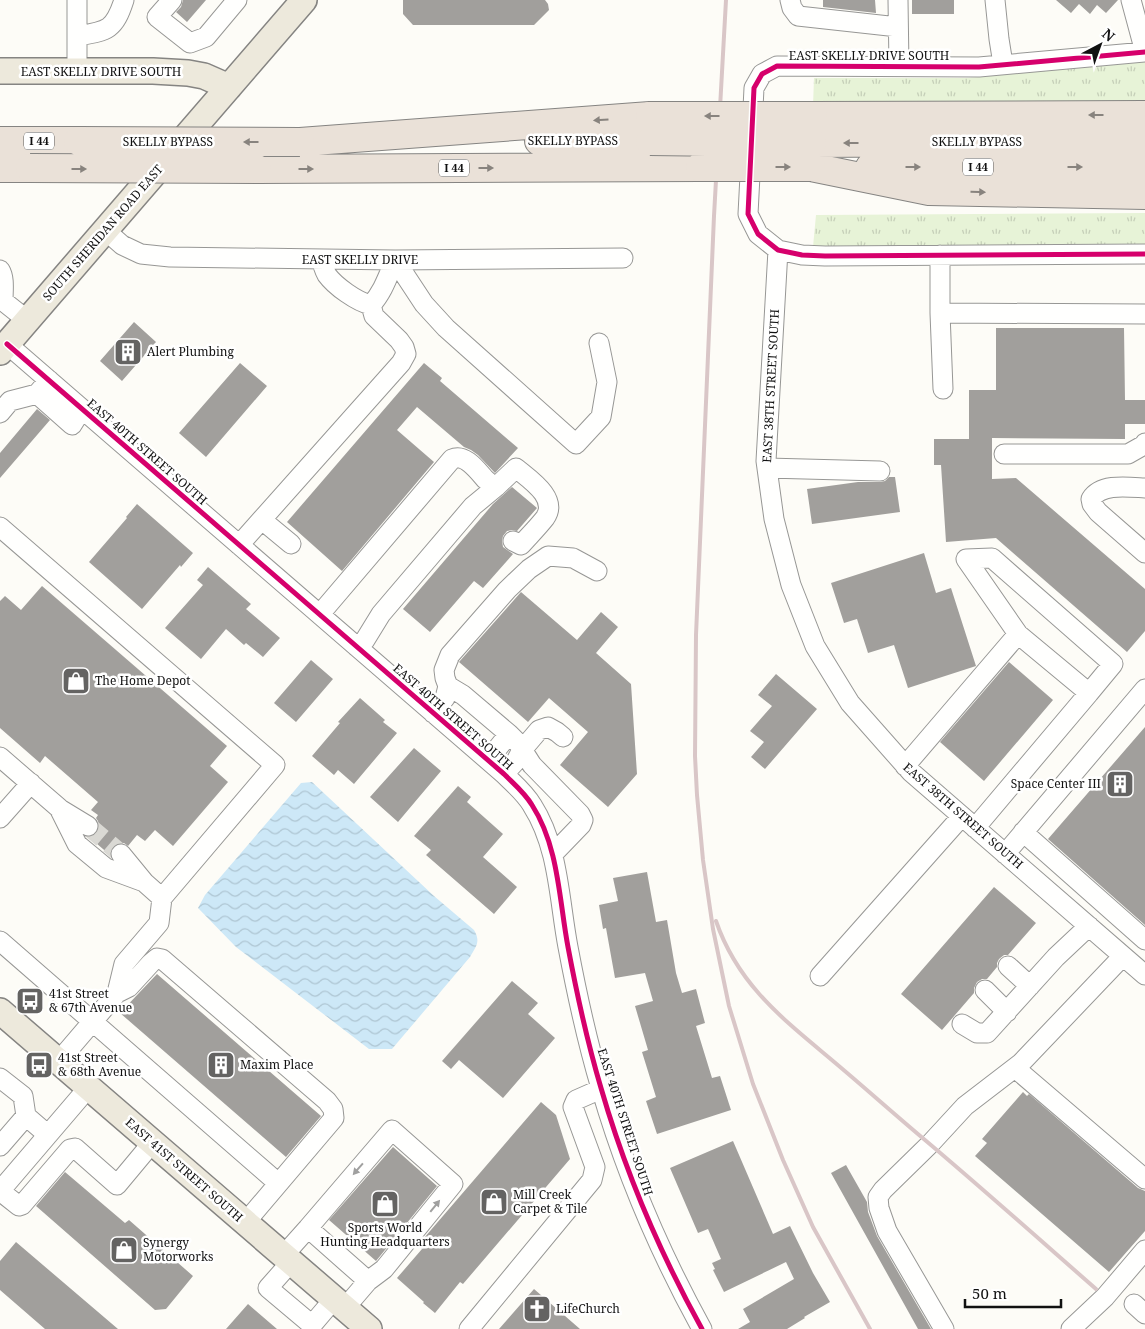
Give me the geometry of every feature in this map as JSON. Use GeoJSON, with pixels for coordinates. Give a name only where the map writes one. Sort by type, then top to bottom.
{"type":"FeatureCollection","features":[{"type":"Feature","properties":{"kind":"highway"},"geometry":{"type":"LineString","coordinates":[[650,129],[813,116],[1145,115]]}},
{"type":"Feature","properties":{"kind":"highway","name":"SKELLY BYPASS"},"geometry":{"type":"LineString","coordinates":[[0,142],[300,142],[650,129],[812,155],[1145,167]]}},
{"type":"Feature","properties":{"kind":"highway","name":"SKELLY BYPASS"},"geometry":{"type":"LineString","coordinates":[[0,168],[650,168],[812,155],[1145,141]]}},
{"type":"Feature","properties":{"kind":"highway"},"geometry":{"type":"LineString","coordinates":[[812,155],[929,191],[1145,195]]}},
{"type":"Feature","properties":{"kind":"main road","name":"SOUTH SHERIDAN ROAD EAST"},"geometry":{"type":"LineString","coordinates":[[3,348],[304,0]]}},
{"type":"Feature","properties":{"kind":"main road","name":"EAST SKELLY DRIVE SOUTH"},"geometry":{"type":"LineString","coordinates":[[0,72],[153,71],[188,73],[204,76],[230,86]]}},
{"type":"Feature","properties":{"kind":"main road","name":"EAST 41ST STREET SOUTH"},"geometry":{"type":"LineString","coordinates":[[0,1011],[369,1329]]}},
{"type":"Feature","properties":{"kind":"street"},"geometry":{"type":"LineString","coordinates":[[77,0],[77,71]]}},
{"type":"Feature","properties":{"kind":"street"},"geometry":{"type":"LineString","coordinates":[[77,36],[106,30],[114,24],[124,0]]}},
{"type":"Feature","properties":{"kind":"street"},"geometry":{"type":"LineString","coordinates":[[172,0],[157,17],[190,43]]}},
{"type":"Feature","properties":{"kind":"street"},"geometry":{"type":"LineString","coordinates":[[190,43],[206,37],[238,0]]}},
{"type":"Feature","properties":{"kind":"street"},"geometry":{"type":"LineString","coordinates":[[790,0],[792,8],[798,16],[898,27]]}},
{"type":"Feature","properties":{"kind":"street"},"geometry":{"type":"LineString","coordinates":[[898,0],[899,66]]}},
{"type":"Feature","properties":{"kind":"street"},"geometry":{"type":"LineString","coordinates":[[995,0],[1003,64]]}},
{"type":"Feature","properties":{"kind":"street"},"geometry":{"type":"LineString","coordinates":[[1132,0],[1145,52]]}},
{"type":"Feature","properties":{"kind":"street"},"geometry":{"type":"LineString","coordinates":[[188,73],[190,43]]}},
{"type":"Feature","properties":{"kind":"street","name":"EAST SKELLY DRIVE SOUTH"},"geometry":{"type":"LineString","coordinates":[[1145,52],[979,66],[777,66],[762,74],[754,88],[748,214],[758,234],[778,250],[802,255],[1145,254]]}},
{"type":"Feature","properties":{"kind":"street","name":"EAST SKELLY DRIVE"},"geometry":{"type":"LineString","coordinates":[[105,230],[122,245],[141,254],[170,257],[321,260],[623,258]]}},
{"type":"Feature","properties":{"kind":"street","name":"EAST 38TH STREET SOUTH"},"geometry":{"type":"LineString","coordinates":[[778,250],[766,461],[774,519],[791,585],[815,646],[850,703],[905,766],[1145,975]]}},
{"type":"Feature","properties":{"kind":"street"},"geometry":{"type":"LineString","coordinates":[[940,255],[943,389]]}},
{"type":"Feature","properties":{"kind":"street"},"geometry":{"type":"LineString","coordinates":[[321,260],[327,274],[335,283],[357,299],[371,305]]}},
{"type":"Feature","properties":{"kind":"street"},"geometry":{"type":"LineString","coordinates":[[371,305],[383,288],[394,260]]}},
{"type":"Feature","properties":{"kind":"street"},"geometry":{"type":"LineString","coordinates":[[394,260],[424,304],[446,328],[576,444],[601,417],[607,382],[598,344]]}},
{"type":"Feature","properties":{"kind":"street"},"geometry":{"type":"LineString","coordinates":[[0,270],[2,271],[3,278],[4,301],[27,320]]}},
{"type":"Feature","properties":{"kind":"street"},"geometry":{"type":"LineString","coordinates":[[240,545],[401,363],[406,354],[399,340],[374,316],[371,305]]}},
{"type":"Feature","properties":{"kind":"street"},"geometry":{"type":"LineString","coordinates":[[940,313],[1145,314]]}},
{"type":"Feature","properties":{"kind":"street","name":"EAST 40TH STREET SOUTH"},"geometry":{"type":"LineString","coordinates":[[3,348],[43,387],[82,409],[240,545],[504,774],[532,804],[544,828],[553,854],[567,945],[601,1089],[641,1203],[682,1292],[702,1329]]}},
{"type":"Feature","properties":{"kind":"street"},"geometry":{"type":"LineString","coordinates":[[3,402],[43,387]]}},
{"type":"Feature","properties":{"kind":"street"},"geometry":{"type":"LineString","coordinates":[[1004,454],[1128,454],[1145,443]]}},
{"type":"Feature","properties":{"kind":"street"},"geometry":{"type":"LineString","coordinates":[[320,614],[452,459],[456,457],[462,458],[496,487]]}},
{"type":"Feature","properties":{"kind":"street"},"geometry":{"type":"LineString","coordinates":[[357,647],[365,640],[381,614],[473,506],[516,468],[545,494],[549,506],[546,516],[521,545],[512,541]]}},
{"type":"Feature","properties":{"kind":"street"},"geometry":{"type":"LineString","coordinates":[[767,468],[880,471]]}},
{"type":"Feature","properties":{"kind":"street"},"geometry":{"type":"LineString","coordinates":[[1145,488],[1109,488],[1094,494],[1091,499],[1098,512],[1145,553]]}},
{"type":"Feature","properties":{"kind":"street"},"geometry":{"type":"LineString","coordinates":[[262,520],[291,544]]}},
{"type":"Feature","properties":{"kind":"street"},"geometry":{"type":"LineString","coordinates":[[0,526],[275,765],[162,898],[159,923],[124,964],[117,993]]}},
{"type":"Feature","properties":{"kind":"street"},"geometry":{"type":"LineString","coordinates":[[553,854],[581,825],[580,814],[532,765],[518,743],[509,734],[463,695],[448,686],[444,670],[450,655],[507,590],[529,569],[548,556],[573,558],[597,571]]}},
{"type":"Feature","properties":{"kind":"street"},"geometry":{"type":"LineString","coordinates":[[820,976],[968,822],[1089,693],[1113,664],[992,558],[966,559],[1018,634],[1089,693]]}},
{"type":"Feature","properties":{"kind":"street"},"geometry":{"type":"LineString","coordinates":[[905,766],[1018,634]]}},
{"type":"Feature","properties":{"kind":"street"},"geometry":{"type":"LineString","coordinates":[[433,712],[444,698],[448,686]]}},
{"type":"Feature","properties":{"kind":"street"},"geometry":{"type":"LineString","coordinates":[[1005,854],[1145,689]]}},
{"type":"Feature","properties":{"kind":"street"},"geometry":{"type":"LineString","coordinates":[[504,774],[539,730],[548,727],[563,737]]}},
{"type":"Feature","properties":{"kind":"street"},"geometry":{"type":"LineString","coordinates":[[488,760],[509,734]]}},
{"type":"Feature","properties":{"kind":"street"},"geometry":{"type":"LineString","coordinates":[[0,756],[59,808],[88,826]]}},
{"type":"Feature","properties":{"kind":"street"},"geometry":{"type":"LineString","coordinates":[[524,794],[544,776]]}},
{"type":"Feature","properties":{"kind":"street"},"geometry":{"type":"LineString","coordinates":[[0,818],[31,783]]}},
{"type":"Feature","properties":{"kind":"street"},"geometry":{"type":"LineString","coordinates":[[59,808],[78,844],[106,868],[144,882]]}},
{"type":"Feature","properties":{"kind":"street"},"geometry":{"type":"LineString","coordinates":[[1023,832],[1145,940]]}},
{"type":"Feature","properties":{"kind":"street"},"geometry":{"type":"LineString","coordinates":[[121,854],[144,882],[162,898]]}},
{"type":"Feature","properties":{"kind":"street"},"geometry":{"type":"LineString","coordinates":[[962,1024],[977,1033],[987,1033],[1056,958],[1089,926]]}},
{"type":"Feature","properties":{"kind":"street"},"geometry":{"type":"LineString","coordinates":[[0,941],[278,1183]]}},
{"type":"Feature","properties":{"kind":"street"},"geometry":{"type":"LineString","coordinates":[[944,1329],[887,1231],[879,1208],[878,1197],[965,1106],[1021,1063],[1123,956]]}},
{"type":"Feature","properties":{"kind":"street"},"geometry":{"type":"LineString","coordinates":[[58,1062],[117,993],[129,987],[157,958],[162,959],[327,1101],[334,1109],[334,1118],[245,1223]]}},
{"type":"Feature","properties":{"kind":"street"},"geometry":{"type":"LineString","coordinates":[[1008,966],[1030,986]]}},
{"type":"Feature","properties":{"kind":"street"},"geometry":{"type":"LineString","coordinates":[[986,990],[1008,1012]]}},
{"type":"Feature","properties":{"kind":"street"},"geometry":{"type":"LineString","coordinates":[[1015,1068],[1145,1179]]}},
{"type":"Feature","properties":{"kind":"street"},"geometry":{"type":"LineString","coordinates":[[0,1078],[22,1096],[26,1116],[48,1135]]}},
{"type":"Feature","properties":{"kind":"street"},"geometry":{"type":"LineString","coordinates":[[88,1088],[1,1187],[19,1206],[22,1205],[70,1149],[75,1148],[117,1184],[152,1143]]}},
{"type":"Feature","properties":{"kind":"street"},"geometry":{"type":"LineString","coordinates":[[469,1329],[592,1180],[595,1167],[573,1107],[576,1100],[601,1089]]}},
{"type":"Feature","properties":{"kind":"street"},"geometry":{"type":"LineString","coordinates":[[0,1146],[26,1116]]}},
{"type":"Feature","properties":{"kind":"street"},"geometry":{"type":"LineString","coordinates":[[392,1130],[454,1184],[384,1269],[312,1327],[268,1288],[287,1259],[308,1228],[392,1130]]}},
{"type":"Feature","properties":{"kind":"street"},"geometry":{"type":"LineString","coordinates":[[308,1228],[368,1282]]}},
{"type":"Feature","properties":{"kind":"street"},"geometry":{"type":"LineString","coordinates":[[1071,1329],[1105,1297],[1145,1250]]}},
{"type":"Feature","properties":{"kind":"green space"},"geometry":{"type":"Polygon","coordinates":[[[1145,62],[1145,106],[813,106],[814,78],[967,78],[1145,62]]]}},
{"type":"Feature","properties":{"kind":"green space"},"geometry":{"type":"Polygon","coordinates":[[[1145,213],[1145,246],[813,247],[816,215],[1145,213]]]}},
{"type":"Feature","properties":{"kind":"water"},"geometry":{"type":"Polygon","coordinates":[[[312,782],[434,896],[474,930],[477,938],[477,944],[470,957],[392,1049],[369,1049],[236,947],[198,908],[205,895],[301,783],[312,782]]]}},
{"type":"Feature","properties":{"kind":"building"},"geometry":{"type":"Polygon","coordinates":[[[183,0],[206,0],[187,22],[176,12],[181,7],[183,0]]]}},
{"type":"Feature","properties":{"kind":"building"},"geometry":{"type":"Polygon","coordinates":[[[403,0],[545,0],[549,10],[534,25],[413,25],[403,14],[403,0]]]}},
{"type":"Feature","properties":{"kind":"building"},"geometry":{"type":"Polygon","coordinates":[[[823,0],[875,0],[876,13],[823,7],[823,0]]]}},
{"type":"Feature","properties":{"kind":"building"},"geometry":{"type":"Polygon","coordinates":[[[912,0],[954,0],[954,14],[912,14],[912,0]]]}},
{"type":"Feature","properties":{"kind":"building"},"geometry":{"type":"Polygon","coordinates":[[[1056,0],[1118,0],[1106,13],[1097,5],[1090,14],[1079,4],[1071,13],[1056,0]]]}},
{"type":"Feature","properties":{"kind":"building","name":"Alert Plumbing"},"geometry":{"type":"Polygon","coordinates":[[[134,322],[156,342],[122,381],[100,361],[134,322]]]}},
{"type":"Feature","properties":{"kind":"building"},"geometry":{"type":"Polygon","coordinates":[[[996,328],[1124,328],[1125,400],[1145,400],[1145,424],[1125,424],[1125,439],[992,438],[992,479],[1016,478],[1145,589],[1145,631],[1127,652],[996,538],[946,542],[941,465],[934,465],[934,439],[969,439],[969,390],[996,390],[996,328]]]}},
{"type":"Feature","properties":{"kind":"building"},"geometry":{"type":"Polygon","coordinates":[[[240,363],[267,386],[206,457],[179,433],[240,363]]]}},
{"type":"Feature","properties":{"kind":"building"},"geometry":{"type":"Polygon","coordinates":[[[424,363],[442,378],[440,381],[518,448],[495,473],[478,455],[464,447],[417,407],[397,430],[434,462],[342,571],[287,522],[424,363]]]}},
{"type":"Feature","properties":{"kind":"building"},"geometry":{"type":"Polygon","coordinates":[[[37,409],[50,420],[0,478],[0,453],[37,409]]]}},
{"type":"Feature","properties":{"kind":"building"},"geometry":{"type":"Polygon","coordinates":[[[889,477],[895,477],[900,512],[812,524],[807,489],[858,482],[880,482],[885,481],[889,477]]]}},
{"type":"Feature","properties":{"kind":"building"},"geometry":{"type":"Polygon","coordinates":[[[512,487],[537,508],[517,531],[507,531],[503,536],[503,547],[513,554],[483,588],[474,581],[430,632],[403,609],[493,504],[512,487]]]}},
{"type":"Feature","properties":{"kind":"building"},"geometry":{"type":"Polygon","coordinates":[[[137,504],[193,553],[181,567],[180,565],[142,609],[89,562],[137,504]]]}},
{"type":"Feature","properties":{"kind":"building"},"geometry":{"type":"Polygon","coordinates":[[[924,553],[936,593],[951,588],[976,666],[908,688],[894,645],[868,653],[857,619],[844,623],[831,583],[924,553]]]}},
{"type":"Feature","properties":{"kind":"building"},"geometry":{"type":"Polygon","coordinates":[[[208,567],[251,604],[246,609],[280,638],[263,657],[246,643],[244,645],[226,629],[201,659],[165,628],[203,585],[197,580],[208,567]]]}},
{"type":"Feature","properties":{"kind":"building","name":"The Home Depot"},"geometry":{"type":"Polygon","coordinates":[[[42,586],[227,746],[210,766],[228,782],[173,846],[155,830],[145,841],[137,835],[128,846],[124,843],[114,845],[110,855],[89,837],[94,836],[99,827],[96,818],[98,815],[91,810],[98,802],[45,756],[40,763],[0,728],[0,601],[5,596],[21,610],[42,586]]]}},
{"type":"Feature","properties":{"kind":"building"},"geometry":{"type":"Polygon","coordinates":[[[521,592],[577,640],[601,612],[618,627],[596,653],[631,684],[637,774],[608,807],[560,765],[588,732],[549,698],[528,722],[459,662],[521,592]]]}},
{"type":"Feature","properties":{"kind":"building"},"geometry":{"type":"Polygon","coordinates":[[[311,660],[333,679],[296,722],[274,703],[311,660]]]}},
{"type":"Feature","properties":{"kind":"building"},"geometry":{"type":"Polygon","coordinates":[[[1009,662],[1053,700],[984,781],[940,742],[1009,662]]]}},
{"type":"Feature","properties":{"kind":"building"},"geometry":{"type":"Polygon","coordinates":[[[776,674],[817,709],[765,769],[751,757],[764,742],[750,731],[772,706],[758,695],[776,674]]]}},
{"type":"Feature","properties":{"kind":"building"},"geometry":{"type":"Polygon","coordinates":[[[360,698],[385,720],[383,722],[397,733],[354,784],[338,770],[334,775],[312,756],[340,723],[338,722],[360,698]]]}},
{"type":"Feature","properties":{"kind":"building","name":"Space Center III"},"geometry":{"type":"Polygon","coordinates":[[[1145,727],[1145,925],[1048,839],[1145,727]]]}},
{"type":"Feature","properties":{"kind":"building"},"geometry":{"type":"Polygon","coordinates":[[[414,748],[441,771],[398,822],[370,797],[414,748]]]}},
{"type":"Feature","properties":{"kind":"building"},"geometry":{"type":"Polygon","coordinates":[[[458,786],[471,797],[467,802],[503,834],[483,857],[517,887],[494,914],[426,855],[431,850],[414,836],[458,786]]]}},
{"type":"Feature","properties":{"kind":"building"},"geometry":{"type":"Polygon","coordinates":[[[647,872],[656,922],[667,920],[676,973],[682,993],[696,989],[705,1023],[696,1026],[712,1078],[720,1076],[731,1110],[657,1134],[646,1101],[656,1097],[642,1052],[648,1050],[635,1006],[653,1001],[645,973],[615,978],[606,928],[603,929],[599,905],[618,901],[613,878],[647,872]]]}},
{"type":"Feature","properties":{"kind":"building"},"geometry":{"type":"Polygon","coordinates":[[[994,887],[1036,923],[1008,955],[1004,955],[999,959],[997,967],[987,979],[977,982],[974,993],[942,1030],[901,994],[994,887]]]}},
{"type":"Feature","properties":{"kind":"building","name":"Maxim Place"},"geometry":{"type":"Polygon","coordinates":[[[157,974],[321,1116],[286,1157],[120,1013],[157,974]]]}},
{"type":"Feature","properties":{"kind":"building"},"geometry":{"type":"Polygon","coordinates":[[[512,981],[538,1003],[528,1014],[555,1038],[503,1098],[459,1060],[451,1069],[442,1061],[512,981]]]}},
{"type":"Feature","properties":{"kind":"building"},"geometry":{"type":"Polygon","coordinates":[[[1023,1092],[1027,1096],[1029,1094],[1138,1188],[1145,1191],[1145,1231],[1109,1272],[975,1156],[987,1143],[982,1139],[1023,1092]]]}},
{"type":"Feature","properties":{"kind":"building","name":"Mill Creek Carpet & Tile"},"geometry":{"type":"Polygon","coordinates":[[[541,1102],[556,1115],[570,1159],[463,1284],[460,1282],[435,1313],[397,1278],[422,1249],[418,1245],[541,1102]]]}},
{"type":"Feature","properties":{"kind":"building"},"geometry":{"type":"Polygon","coordinates":[[[733,1141],[773,1234],[790,1226],[813,1273],[830,1302],[787,1329],[738,1329],[750,1322],[743,1309],[794,1279],[786,1262],[724,1292],[713,1270],[715,1269],[712,1263],[721,1259],[708,1229],[698,1233],[670,1168],[733,1141]]]}},
{"type":"Feature","properties":{"kind":"building","name":"Sports World Hunting Headquarters"},"geometry":{"type":"Polygon","coordinates":[[[393,1147],[437,1186],[376,1261],[329,1220],[393,1147]]]}},
{"type":"Feature","properties":{"kind":"building"},"geometry":{"type":"Polygon","coordinates":[[[846,1165],[867,1202],[868,1212],[877,1236],[931,1329],[918,1329],[831,1173],[846,1165]]]}},
{"type":"Feature","properties":{"kind":"building","name":"Synergy Motorworks"},"geometry":{"type":"Polygon","coordinates":[[[65,1172],[125,1223],[129,1220],[193,1276],[166,1309],[155,1310],[36,1206],[65,1172]]]}},
{"type":"Feature","properties":{"kind":"building"},"geometry":{"type":"Polygon","coordinates":[[[16,1242],[118,1329],[45,1329],[0,1290],[0,1261],[16,1242]]]}},
{"type":"Feature","properties":{"kind":"building","name":"LifeChurch"},"geometry":{"type":"Polygon","coordinates":[[[534,1289],[580,1329],[499,1329],[534,1289]]]}},
{"type":"Feature","properties":{"kind":"building"},"geometry":{"type":"Polygon","coordinates":[[[248,1304],[277,1329],[226,1329],[248,1304]]]}},
{"type":"Feature","properties":{"kind":"tunnel"},"geometry":{"type":"LineString","coordinates":[[88,826],[121,854]]}},
{"type":"Feature","properties":{"kind":"railway"},"geometry":{"type":"LineString","coordinates":[[726,0],[714,216],[696,635],[695,756],[703,860],[713,929],[729,1006],[753,1084],[783,1160],[813,1227],[870,1329]]}},
{"type":"Feature","properties":{"kind":"railway"},"geometry":{"type":"LineString","coordinates":[[716,921],[725,944],[737,964],[764,999],[780,1015],[1096,1289]]}},
{"type":"Feature","properties":{"kind":"cycle path"},"geometry":{"type":"LineString","coordinates":[[1145,52],[979,67],[777,66],[762,74],[754,88],[748,214],[758,234],[778,250],[802,255],[1145,254]]}},
{"type":"Feature","properties":{"kind":"cycle path"},"geometry":{"type":"LineString","coordinates":[[7,344],[504,774],[529,801],[541,821],[553,856],[568,947],[591,1053],[621,1150],[658,1241],[702,1329]]}},
{"type":"Feature","properties":{"kind":"place","name":"Alert Plumbing"},"geometry":{"type":"Point","coordinates":[128,352]}},
{"type":"Feature","properties":{"kind":"place","name":"The Home Depot"},"geometry":{"type":"Point","coordinates":[76,681]}},
{"type":"Feature","properties":{"kind":"place","name":"Space Center III"},"geometry":{"type":"Point","coordinates":[1120,784]}},
{"type":"Feature","properties":{"kind":"place","name":"41st Street & 67th Avenue"},"geometry":{"type":"Point","coordinates":[30,1001]}},
{"type":"Feature","properties":{"kind":"place","name":"41st Street & 68th Avenue"},"geometry":{"type":"Point","coordinates":[39,1065]}},
{"type":"Feature","properties":{"kind":"place","name":"Maxim Place"},"geometry":{"type":"Point","coordinates":[221,1065]}},
{"type":"Feature","properties":{"kind":"place","name":"Mill Creek Carpet & Tile"},"geometry":{"type":"Point","coordinates":[494,1202]}},
{"type":"Feature","properties":{"kind":"place","name":"Sports World Hunting Headquarters"},"geometry":{"type":"Point","coordinates":[385,1204]}},
{"type":"Feature","properties":{"kind":"place","name":"Synergy Motorworks"},"geometry":{"type":"Point","coordinates":[124,1250]}},
{"type":"Feature","properties":{"kind":"place","name":"LifeChurch"},"geometry":{"type":"Point","coordinates":[537,1309]}}]}
